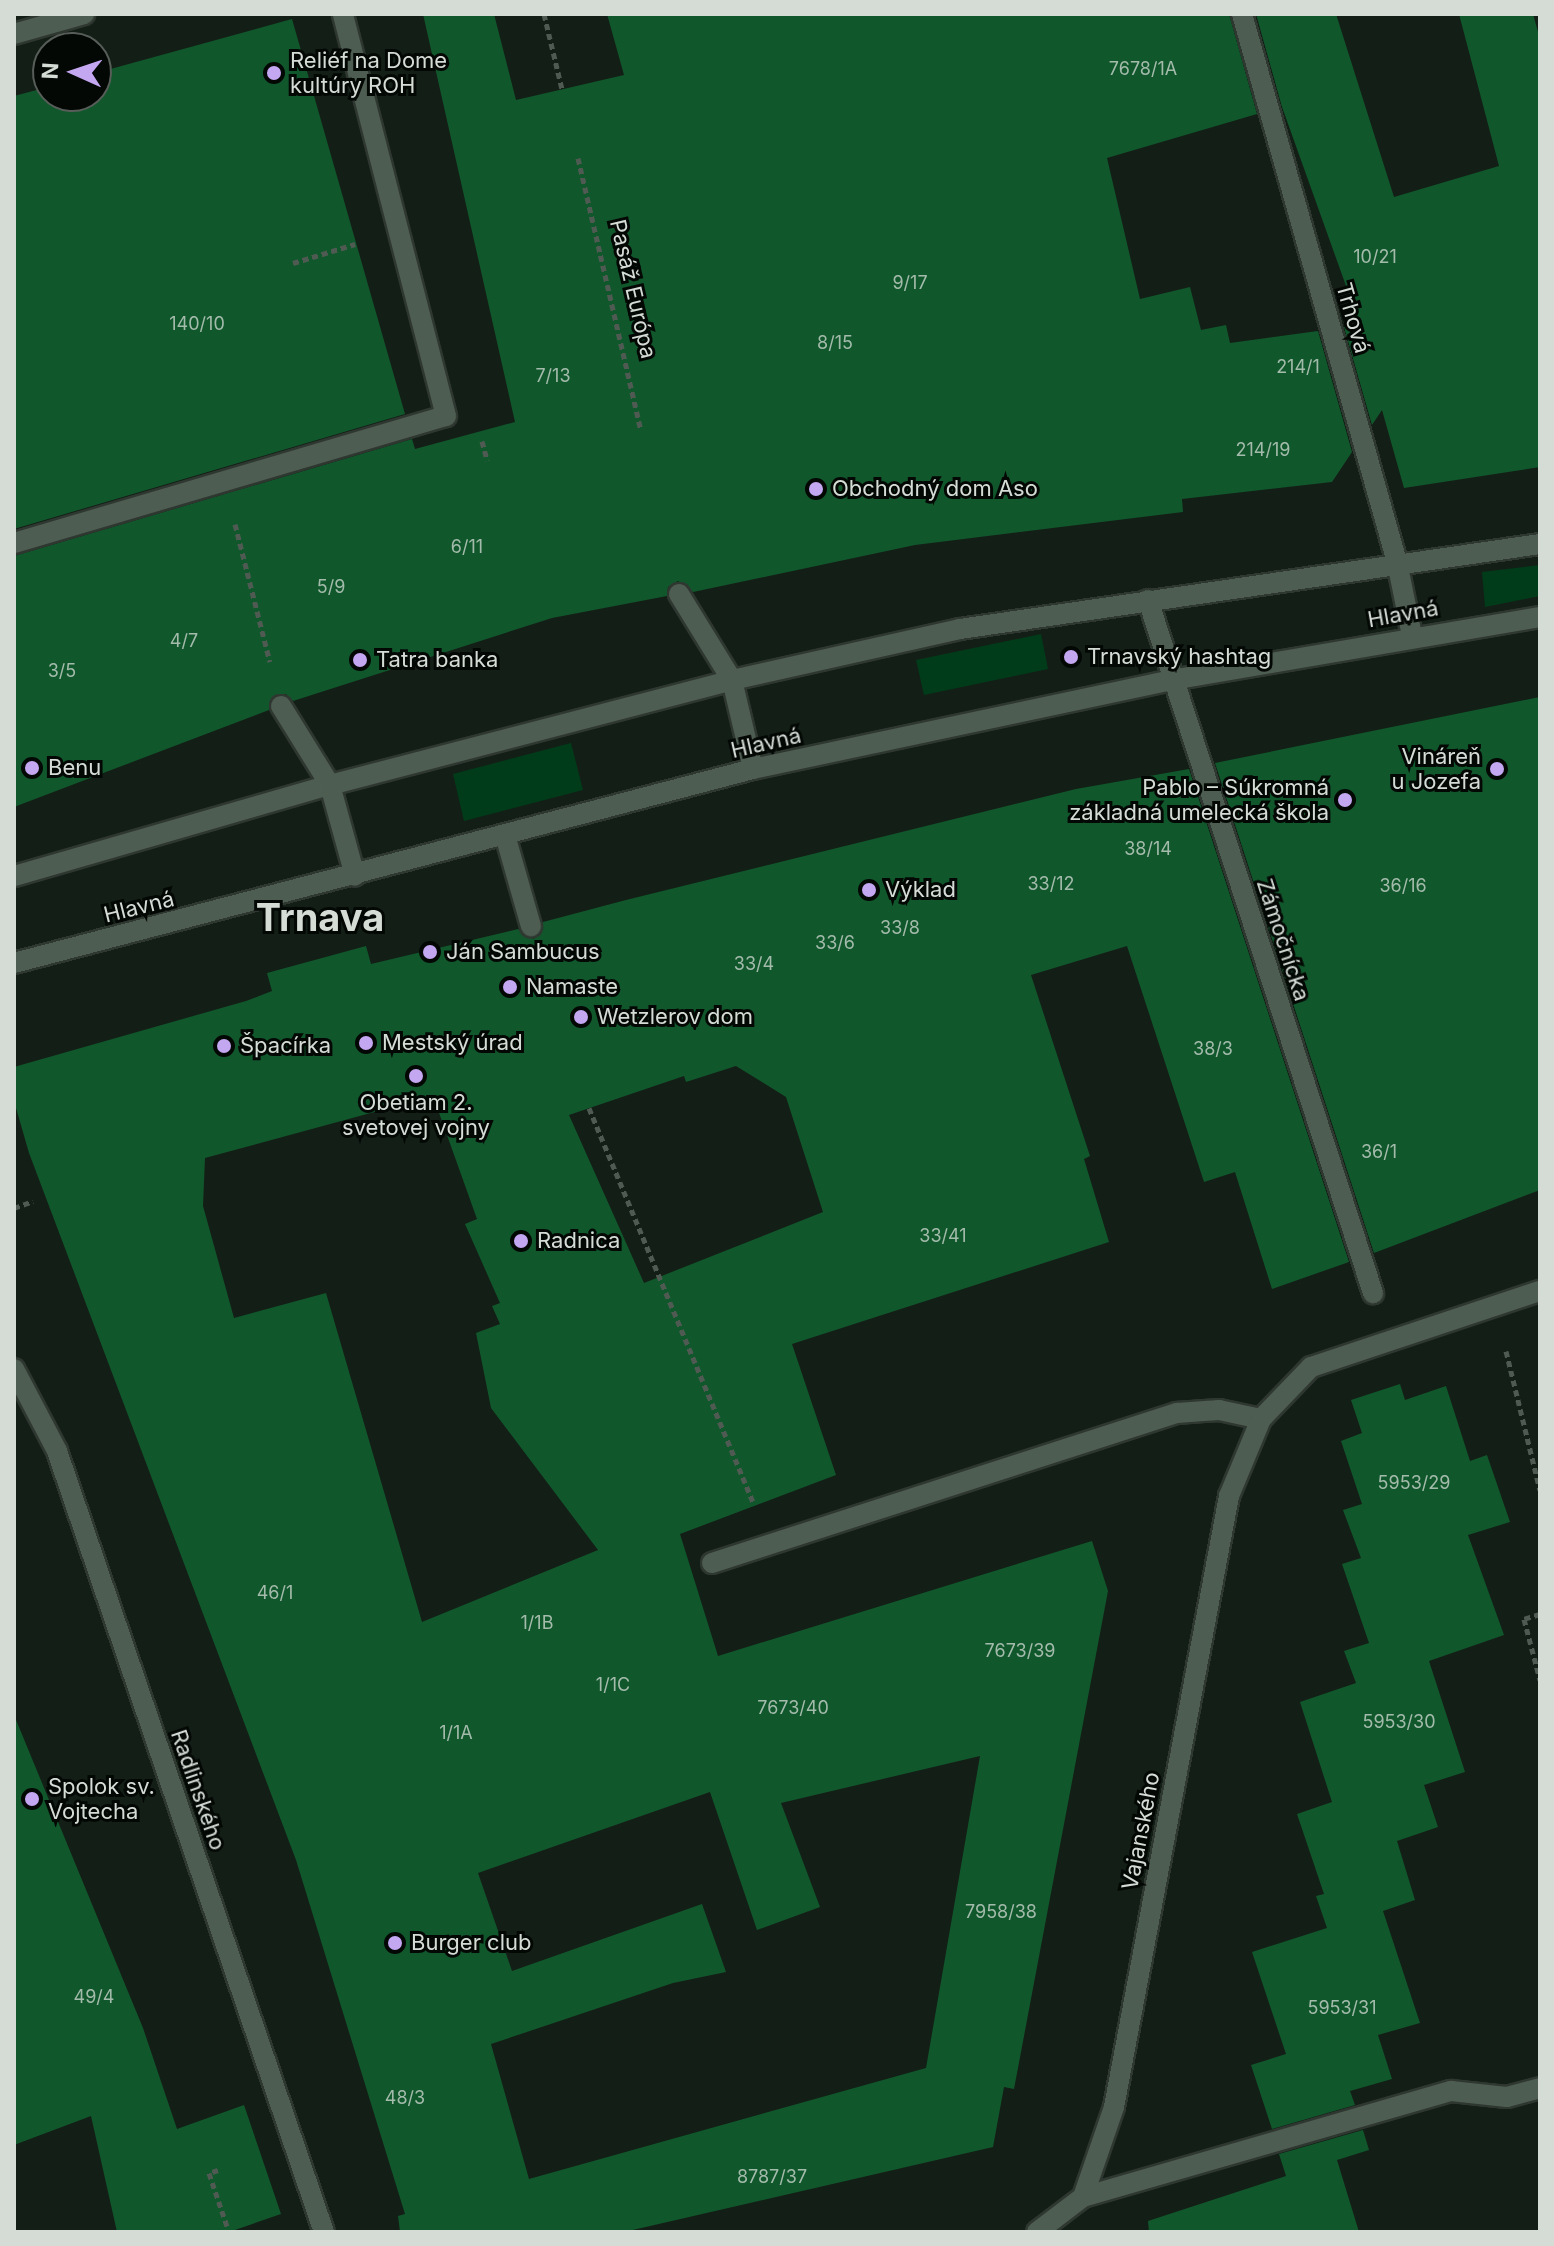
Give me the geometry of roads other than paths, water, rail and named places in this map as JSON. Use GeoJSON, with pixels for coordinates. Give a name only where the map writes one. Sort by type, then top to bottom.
{"type":"FeatureCollection","features":[{"type":"Feature","properties":{"kind":"street"},"geometry":{"type":"LineString","coordinates":[[14,34],[84,14]]}},
{"type":"Feature","properties":{"kind":"street"},"geometry":{"type":"LineString","coordinates":[[14,543],[446,416],[343,14]]}},
{"type":"Feature","properties":{"kind":"street","name":"Trhová"},"geometry":{"type":"LineString","coordinates":[[1242,14],[1397,562],[1412,636]]}},
{"type":"Feature","properties":{"kind":"street"},"geometry":{"type":"LineString","coordinates":[[14,876],[330,785],[732,680],[960,629],[1397,562],[1540,544]]}},
{"type":"Feature","properties":{"kind":"street"},"geometry":{"type":"LineString","coordinates":[[679,594],[732,680],[753,769]]}},
{"type":"Feature","properties":{"kind":"street","name":"Zámočnícka"},"geometry":{"type":"LineString","coordinates":[[1148,600],[1373,1293]]}},
{"type":"Feature","properties":{"kind":"street","name":"Hlavná"},"geometry":{"type":"LineString","coordinates":[[14,963],[355,876],[753,769],[1172,680],[1412,636],[1540,617]]}},
{"type":"Feature","properties":{"kind":"street"},"geometry":{"type":"LineString","coordinates":[[281,706],[330,785],[355,876]]}},
{"type":"Feature","properties":{"kind":"street"},"geometry":{"type":"LineString","coordinates":[[505,835],[531,926]]}},
{"type":"Feature","properties":{"kind":"street","name":"Vajanského"},"geometry":{"type":"LineString","coordinates":[[1083,2197],[1114,2107],[1229,1496],[1261,1419],[1311,1367],[1540,1291]]}},
{"type":"Feature","properties":{"kind":"street","name":"Radlinského"},"geometry":{"type":"LineString","coordinates":[[14,1369],[57,1451],[324,2232]]}},
{"type":"Feature","properties":{"kind":"street"},"geometry":{"type":"LineString","coordinates":[[712,1563],[1177,1413],[1219,1410],[1261,1419]]}},
{"type":"Feature","properties":{"kind":"street"},"geometry":{"type":"LineString","coordinates":[[1037,2232],[1083,2197],[1451,2091],[1507,2097],[1540,2088]]}},
{"type":"Feature","properties":{"kind":"place","name":"Reliéf na Dome kultúry ROH"},"geometry":{"type":"Point","coordinates":[274,73]}},
{"type":"Feature","properties":{"kind":"place","name":"Obchodný dom Aso"},"geometry":{"type":"Point","coordinates":[816,489]}},
{"type":"Feature","properties":{"kind":"place","name":"Trnavský hashtag"},"geometry":{"type":"Point","coordinates":[1071,657]}},
{"type":"Feature","properties":{"kind":"place","name":"Tatra banka"},"geometry":{"type":"Point","coordinates":[360,660]}},
{"type":"Feature","properties":{"kind":"place","name":"Benu"},"geometry":{"type":"Point","coordinates":[32,768]}},
{"type":"Feature","properties":{"kind":"place","name":"Vináreň u Jozefa"},"geometry":{"type":"Point","coordinates":[1497,769]}},
{"type":"Feature","properties":{"kind":"place","name":"Pablo – Súkromná základná umelecká škola"},"geometry":{"type":"Point","coordinates":[1345,800]}},
{"type":"Feature","properties":{"kind":"place","name":"Výklad"},"geometry":{"type":"Point","coordinates":[869,890]}},
{"type":"Feature","properties":{"kind":"place","name":"Ján Sambucus"},"geometry":{"type":"Point","coordinates":[430,952]}},
{"type":"Feature","properties":{"kind":"place","name":"Namaste"},"geometry":{"type":"Point","coordinates":[510,987]}},
{"type":"Feature","properties":{"kind":"place","name":"Wetzlerov dom"},"geometry":{"type":"Point","coordinates":[581,1017]}},
{"type":"Feature","properties":{"kind":"place","name":"Mestský úrad"},"geometry":{"type":"Point","coordinates":[366,1043]}},
{"type":"Feature","properties":{"kind":"place","name":"Špacírka"},"geometry":{"type":"Point","coordinates":[224,1046]}},
{"type":"Feature","properties":{"kind":"place","name":"Obetiam 2. svetovej vojny"},"geometry":{"type":"Point","coordinates":[416,1076]}},
{"type":"Feature","properties":{"kind":"place","name":"Radnica"},"geometry":{"type":"Point","coordinates":[521,1241]}},
{"type":"Feature","properties":{"kind":"place","name":"Spolok sv. Vojtecha"},"geometry":{"type":"Point","coordinates":[32,1799]}},
{"type":"Feature","properties":{"kind":"place","name":"Burger club"},"geometry":{"type":"Point","coordinates":[395,1943]}},
{"type":"Feature","properties":{"kind":"district","name":"Trnava"},"geometry":{"type":"Point","coordinates":[320,918]}}]}
